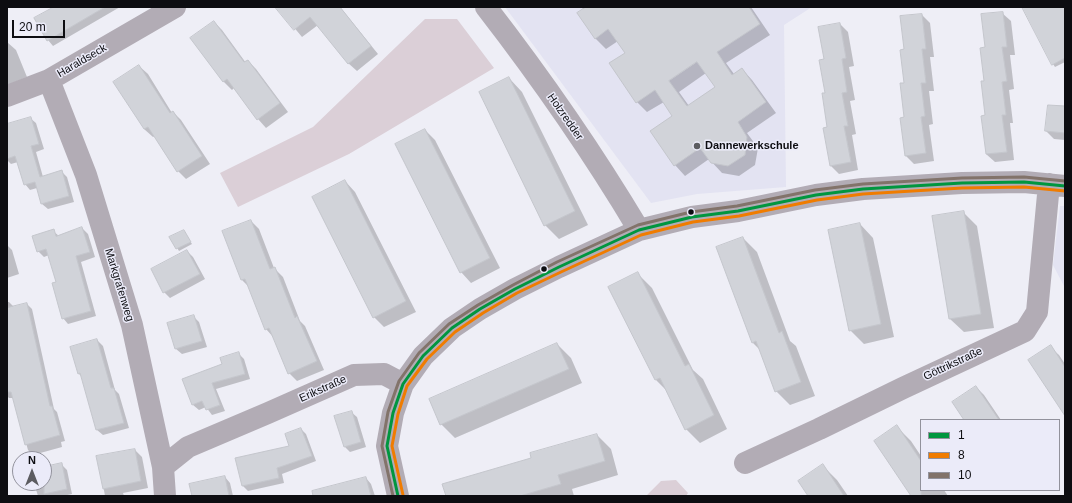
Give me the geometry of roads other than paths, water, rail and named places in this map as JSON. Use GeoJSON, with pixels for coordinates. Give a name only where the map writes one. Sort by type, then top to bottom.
{"type":"FeatureCollection","features":[{"type":"Feature","properties":{"kind":"street","name":"Haraldseck"},"geometry":{"type":"LineString","coordinates":[[7,96],[49,80],[175,7]]}},
{"type":"Feature","properties":{"kind":"street","name":"Holzredder"},"geometry":{"type":"LineString","coordinates":[[486,7],[529,65],[601,169],[639,230]]}},
{"type":"Feature","properties":{"kind":"street","name":"Markgrafenweg"},"geometry":{"type":"LineString","coordinates":[[49,80],[86,175],[132,325],[164,467],[165,496]]}},
{"type":"Feature","properties":{"kind":"street"},"geometry":{"type":"LineString","coordinates":[[398,496],[387,446],[393,413],[403,384],[429,350],[452,328],[480,309],[558,267],[639,230],[692,217],[738,211],[809,196],[863,189],[962,183],[1024,182],[1057,185]]}},
{"type":"Feature","properties":{"kind":"street","name":"Göttrikstraße"},"geometry":{"type":"LineString","coordinates":[[745,463],[1025,331],[1037,312],[1057,185]]}},
{"type":"Feature","properties":{"kind":"street","name":"Erikstraße"},"geometry":{"type":"LineString","coordinates":[[164,467],[188,447],[354,375],[384,374],[403,384]]}},
{"type":"Feature","properties":{"kind":"place","name":"Dannewerkschule"},"geometry":{"type":"Point","coordinates":[697,146]}}]}
